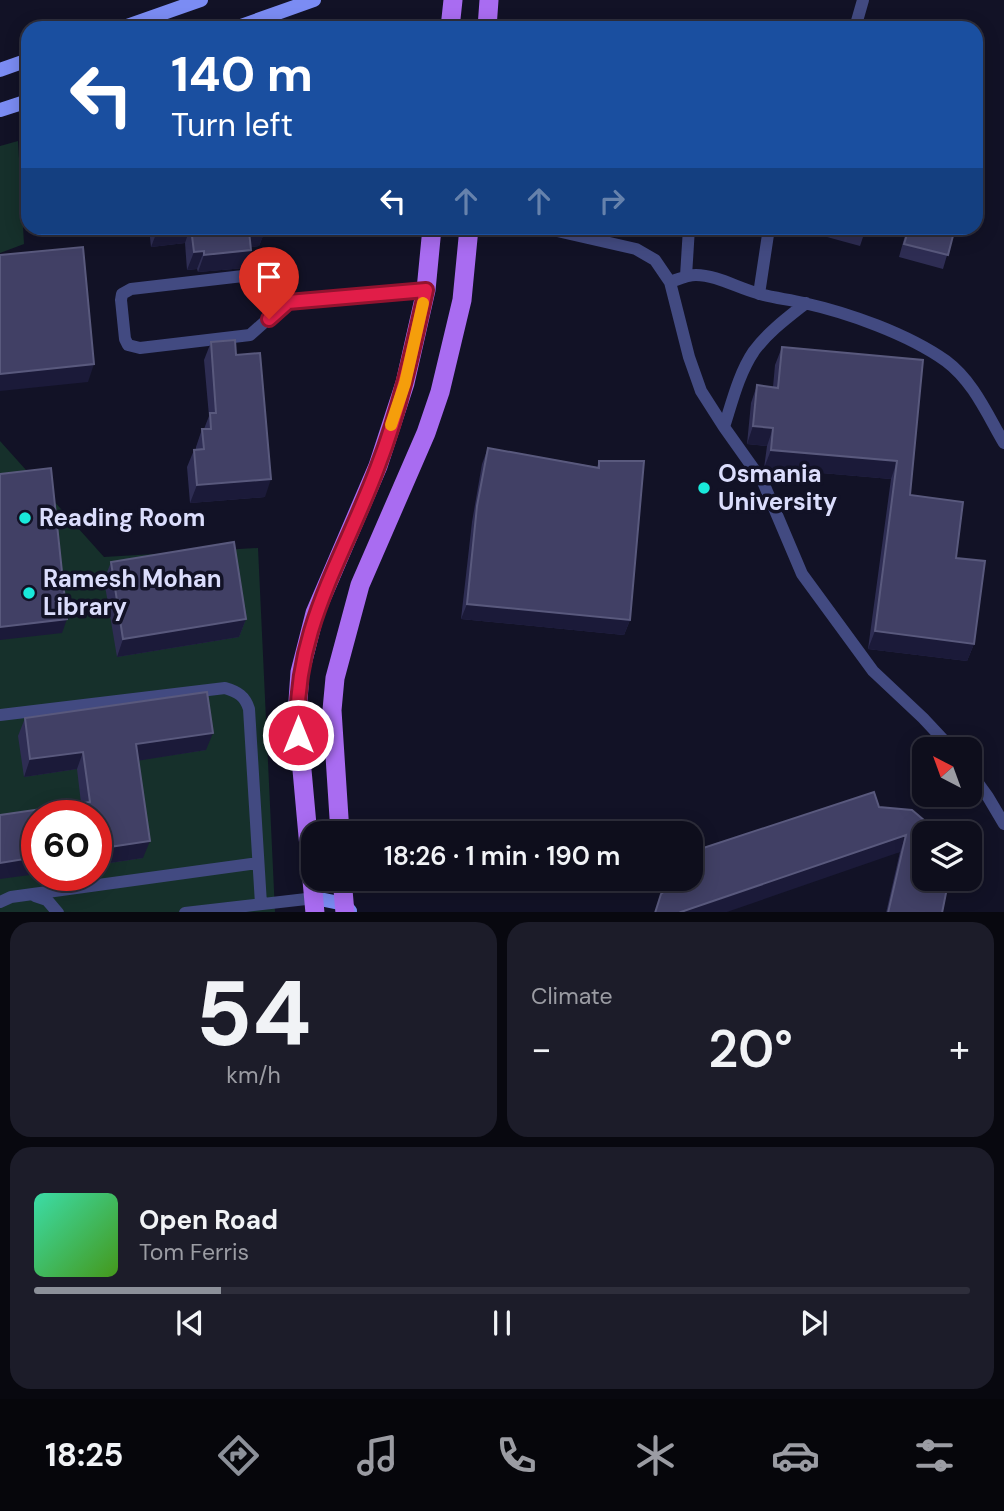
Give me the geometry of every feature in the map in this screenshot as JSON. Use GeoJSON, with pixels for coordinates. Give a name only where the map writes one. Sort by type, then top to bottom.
{"type":"FeatureCollection","features":[{"type":"Feature","properties":{"kind":"main road"},"geometry":{"type":"LineString","coordinates":[[141,21],[201,0]]}},
{"type":"Feature","properties":{"kind":"main road"},"geometry":{"type":"LineString","coordinates":[[254,21],[314,0]]}},
{"type":"Feature","properties":{"kind":"main road"},"geometry":{"type":"LineString","coordinates":[[451,21],[453,0]]}},
{"type":"Feature","properties":{"kind":"main road"},"geometry":{"type":"LineString","coordinates":[[487,21],[489,0]]}},
{"type":"Feature","properties":{"kind":"main road"},"geometry":{"type":"LineString","coordinates":[[0,70],[21,62]]}},
{"type":"Feature","properties":{"kind":"main road"},"geometry":{"type":"LineString","coordinates":[[0,110],[21,102]]}},
{"type":"Feature","properties":{"kind":"main road"},"geometry":{"type":"LineString","coordinates":[[344,891],[346,910],[315,905],[297,715],[300,672],[315,613],[378,466],[405,383],[426,290],[431,235]]}},
{"type":"Feature","properties":{"kind":"main road"},"geometry":{"type":"LineString","coordinates":[[339,821],[332,710],[335,678],[360,585],[426,433],[440,392],[462,300],[468,235]]}},
{"type":"Feature","properties":{"kind":"lane"},"geometry":{"type":"LineString","coordinates":[[857,21],[863,0]]}},
{"type":"Feature","properties":{"kind":"lane"},"geometry":{"type":"LineString","coordinates":[[576,235],[636,248],[655,260],[670,282],[689,357],[702,391],[763,482],[802,574],[873,671],[941,737]]}},
{"type":"Feature","properties":{"kind":"lane"},"geometry":{"type":"LineString","coordinates":[[685,276],[688,235]]}},
{"type":"Feature","properties":{"kind":"lane"},"geometry":{"type":"LineString","coordinates":[[759,294],[768,235]]}},
{"type":"Feature","properties":{"kind":"lane"},"geometry":{"type":"LineString","coordinates":[[288,302],[250,335],[140,348],[128,345],[125,339],[121,300],[122,294],[131,289],[243,276],[288,302],[426,290]]}},
{"type":"Feature","properties":{"kind":"lane"},"geometry":{"type":"LineString","coordinates":[[670,282],[685,276],[709,277],[759,294],[806,303],[885,328],[947,362],[970,385],[1004,443]]}},
{"type":"Feature","properties":{"kind":"lane"},"geometry":{"type":"LineString","coordinates":[[724,427],[741,376],[754,352],[774,329],[806,303]]}},
{"type":"Feature","properties":{"kind":"lane"},"geometry":{"type":"LineString","coordinates":[[0,716],[225,688],[240,694],[249,709],[261,904]]}},
{"type":"Feature","properties":{"kind":"lane"},"geometry":{"type":"LineString","coordinates":[[982,789],[1004,824]]}},
{"type":"Feature","properties":{"kind":"lane"},"geometry":{"type":"LineString","coordinates":[[0,902],[11,897],[258,863]]}},
{"type":"Feature","properties":{"kind":"lane"},"geometry":{"type":"LineString","coordinates":[[31,894],[47,900],[58,912]]}},
{"type":"Feature","properties":{"kind":"lane"},"geometry":{"type":"LineString","coordinates":[[185,912],[261,904],[315,905]]}},
{"type":"Feature","properties":{"kind":"green space"},"geometry":{"type":"Polygon","coordinates":[[[18,141],[21,235],[23,235],[24,244],[0,253],[0,146],[18,141]]]}},
{"type":"Feature","properties":{"kind":"green space"},"geometry":{"type":"Polygon","coordinates":[[[0,441],[104,557],[258,548],[275,912],[0,912],[0,441]]]}},
{"type":"Feature","properties":{"kind":"building"},"geometry":{"type":"Polygon","coordinates":[[[192,235],[249,235],[251,250],[204,255],[204,251],[194,252],[192,235]]]}},
{"type":"Feature","properties":{"kind":"building"},"geometry":{"type":"Polygon","coordinates":[[[907,235],[953,235],[948,255],[904,244],[907,235]]]}},
{"type":"Feature","properties":{"kind":"building"},"geometry":{"type":"Polygon","coordinates":[[[83,247],[94,364],[0,374],[0,255],[83,247]]]}},
{"type":"Feature","properties":{"kind":"building"},"geometry":{"type":"Polygon","coordinates":[[[235,340],[236,355],[260,353],[271,479],[197,485],[194,450],[204,449],[202,429],[211,429],[210,413],[216,413],[211,342],[235,340]]]}},
{"type":"Feature","properties":{"kind":"building"},"geometry":{"type":"Polygon","coordinates":[[[782,347],[923,360],[910,495],[963,502],[956,558],[985,561],[974,644],[875,631],[897,461],[771,450],[773,428],[753,426],[757,385],[778,388],[782,347]]]}},
{"type":"Feature","properties":{"kind":"building"},"geometry":{"type":"Polygon","coordinates":[[[488,448],[599,468],[599,461],[644,461],[630,620],[467,604],[477,506],[488,448]]]}},
{"type":"Feature","properties":{"kind":"building"},"geometry":{"type":"Polygon","coordinates":[[[51,468],[67,619],[0,627],[0,474],[51,468]]]}},
{"type":"Feature","properties":{"kind":"building"},"geometry":{"type":"Polygon","coordinates":[[[234,542],[246,619],[123,639],[111,562],[234,542]]]}},
{"type":"Feature","properties":{"kind":"building"},"geometry":{"type":"Polygon","coordinates":[[[207,692],[213,733],[136,744],[150,841],[112,847],[112,800],[90,800],[83,752],[30,759],[25,718],[207,692]]]}},
{"type":"Feature","properties":{"kind":"building"},"geometry":{"type":"Polygon","coordinates":[[[874,792],[879,807],[912,810],[925,821],[912,821],[912,891],[946,891],[942,912],[888,912],[906,835],[681,912],[655,912],[661,894],[665,891],[703,891],[703,848],[874,792]]]}},
{"type":"Feature","properties":{"kind":"building"},"geometry":{"type":"Polygon","coordinates":[[[21,812],[21,860],[0,863],[0,815],[21,812]]]}},
{"type":"Feature","properties":{"kind":"slow traffic"},"geometry":{"type":"LineString","coordinates":[[391,425],[405,383],[423,303]]}},
{"type":"Feature","properties":{"kind":"place","name":"Osmania University"},"geometry":{"type":"Point","coordinates":[704,488]}},
{"type":"Feature","properties":{"kind":"place","name":"Reading Room"},"geometry":{"type":"Point","coordinates":[25,518]}},
{"type":"Feature","properties":{"kind":"place","name":"Ramesh Mohan Library"},"geometry":{"type":"Point","coordinates":[29,593]}},
{"type":"Feature","properties":{"kind":"route"},"geometry":{"type":"LineString","coordinates":[[269,319],[288,302],[426,290],[405,383],[378,466],[315,613],[300,672],[298,735]]}}]}
